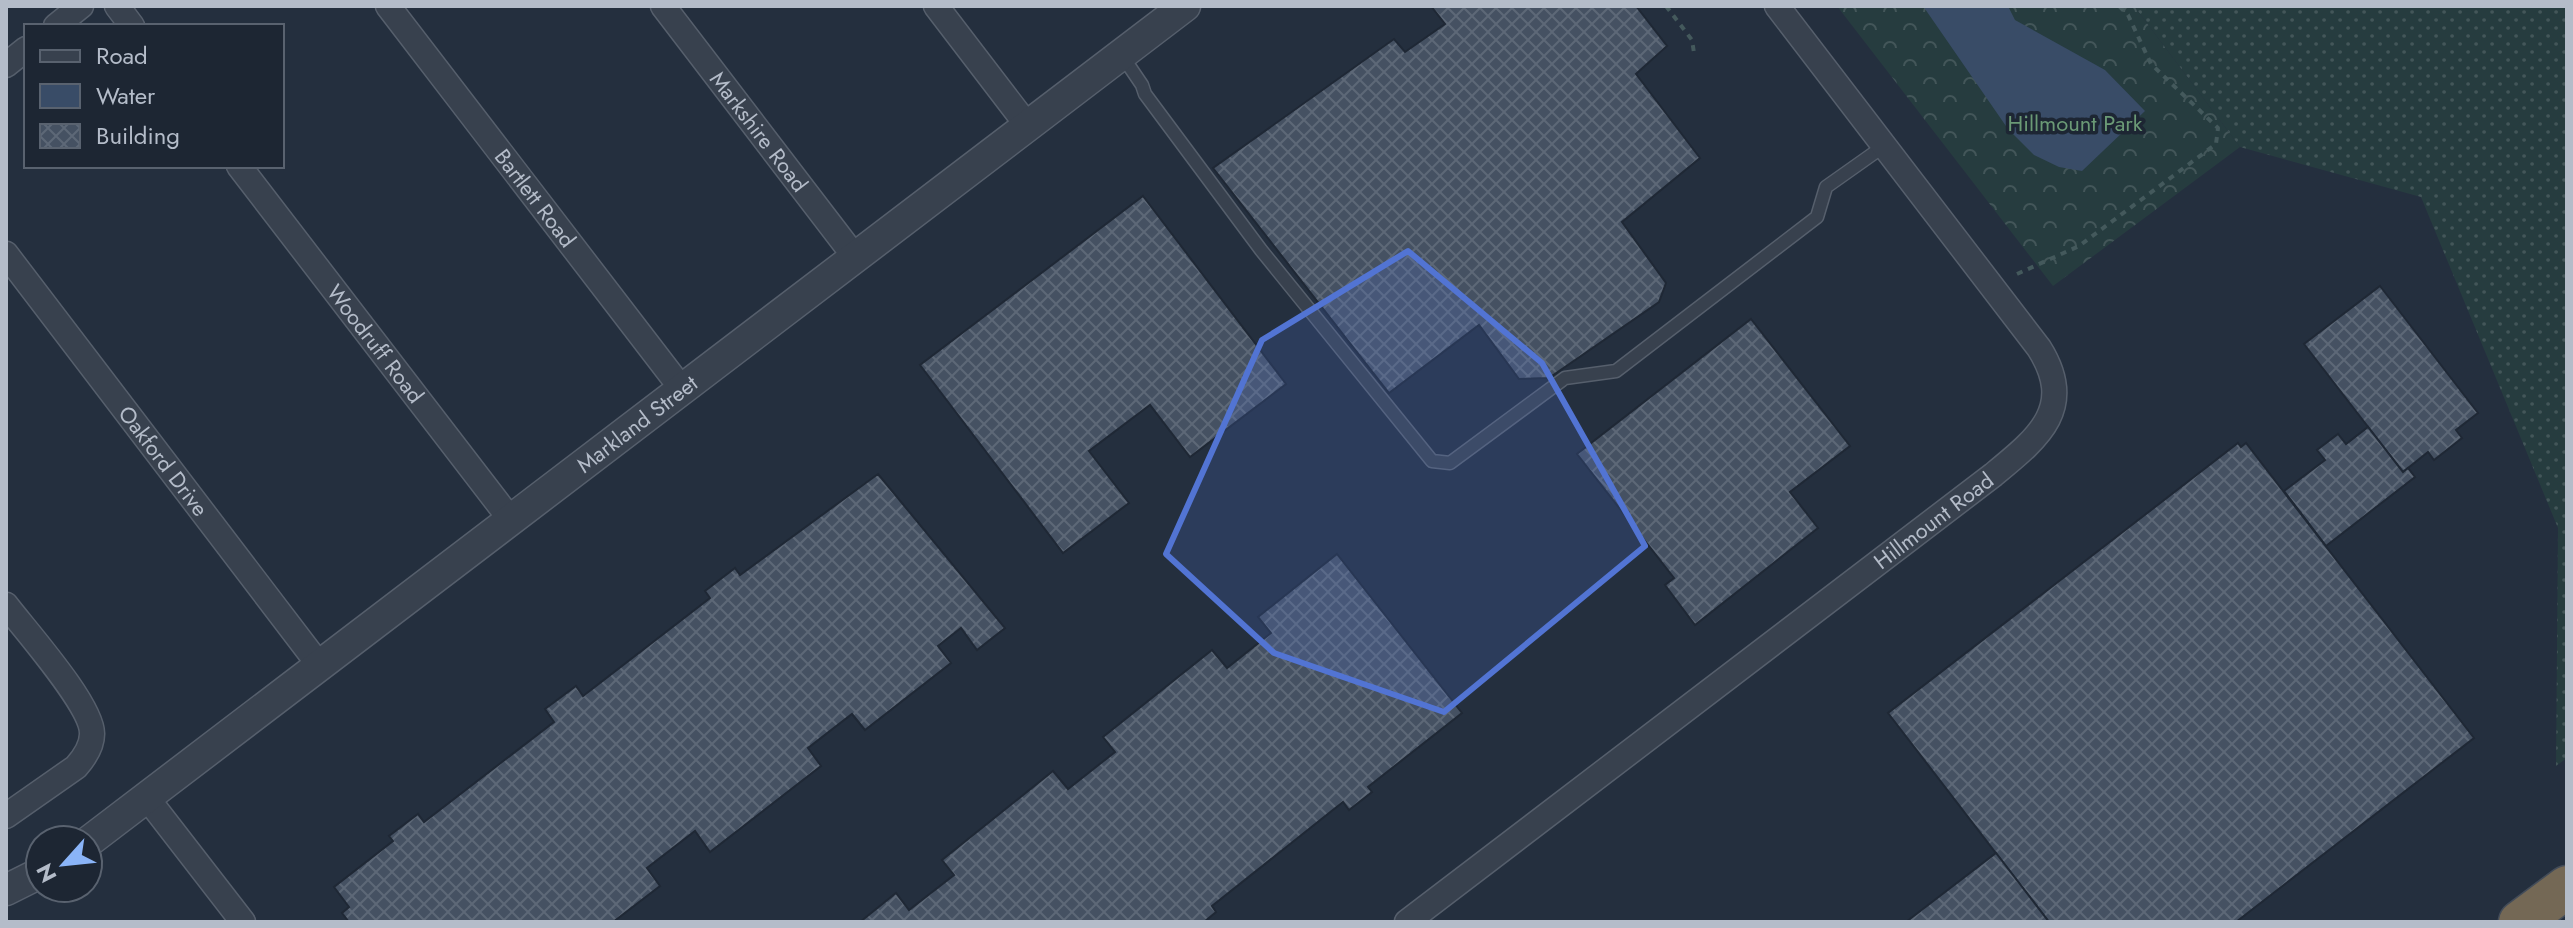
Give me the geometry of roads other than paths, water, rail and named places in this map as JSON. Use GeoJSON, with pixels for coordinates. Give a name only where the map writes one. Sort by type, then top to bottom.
{"type":"FeatureCollection","features":[{"type":"Feature","properties":{"kind":"highway"},"geometry":{"type":"LineString","coordinates":[[2520,922],[2567,887]]}},
{"type":"Feature","properties":{"kind":"street"},"geometry":{"type":"LineString","coordinates":[[58,24],[81,6]]}},
{"type":"Feature","properties":{"kind":"street"},"geometry":{"type":"LineString","coordinates":[[117,6],[130,24]]}},
{"type":"Feature","properties":{"kind":"street","name":"Bartlett Road"},"geometry":{"type":"LineString","coordinates":[[388,6],[682,389]]}},
{"type":"Feature","properties":{"kind":"street","name":"Markshire Road"},"geometry":{"type":"LineString","coordinates":[[663,6],[855,257]]}},
{"type":"Feature","properties":{"kind":"street"},"geometry":{"type":"LineString","coordinates":[[936,6],[1027,125]]}},
{"type":"Feature","properties":{"kind":"street","name":"Markland Street"},"geometry":{"type":"LineString","coordinates":[[104,830],[1185,6]]}},
{"type":"Feature","properties":{"kind":"street","name":"Hillmount Road"},"geometry":{"type":"LineString","coordinates":[[1407,922],[1993,475],[2033,440],[2047,422],[2055,393],[2053,375],[2045,358],[1777,6]]}},
{"type":"Feature","properties":{"kind":"street"},"geometry":{"type":"LineString","coordinates":[[6,65],[24,51]]}},
{"type":"Feature","properties":{"kind":"street","name":"Woodruff Road"},"geometry":{"type":"LineString","coordinates":[[241,168],[511,520]]}},
{"type":"Feature","properties":{"kind":"street","name":"Oakford Drive"},"geometry":{"type":"LineString","coordinates":[[6,254],[320,666]]}},
{"type":"Feature","properties":{"kind":"street"},"geometry":{"type":"LineString","coordinates":[[6,605],[85,708],[92,733],[84,759],[76,767],[6,816]]}},
{"type":"Feature","properties":{"kind":"street"},"geometry":{"type":"LineString","coordinates":[[147,798],[243,922]]}},
{"type":"Feature","properties":{"kind":"street"},"geometry":{"type":"LineString","coordinates":[[6,890],[24,881]]}},
{"type":"Feature","properties":{"kind":"lane"},"geometry":{"type":"LineString","coordinates":[[1121,54],[1145,94],[1261,250],[1432,461],[1450,463],[1565,378],[1616,371],[1817,217],[1826,187],[1884,146]]}},
{"type":"Feature","properties":{"kind":"water"},"geometry":{"type":"Polygon","coordinates":[[[1923,6],[2008,6],[2015,20],[2105,70],[2145,111],[2082,171],[2059,167],[2034,155],[2008,129],[1923,6]]]}},
{"type":"Feature","properties":{"kind":"park label","name":"Hillmount Park"},"geometry":{"type":"Point","coordinates":[2075,123]}}]}
